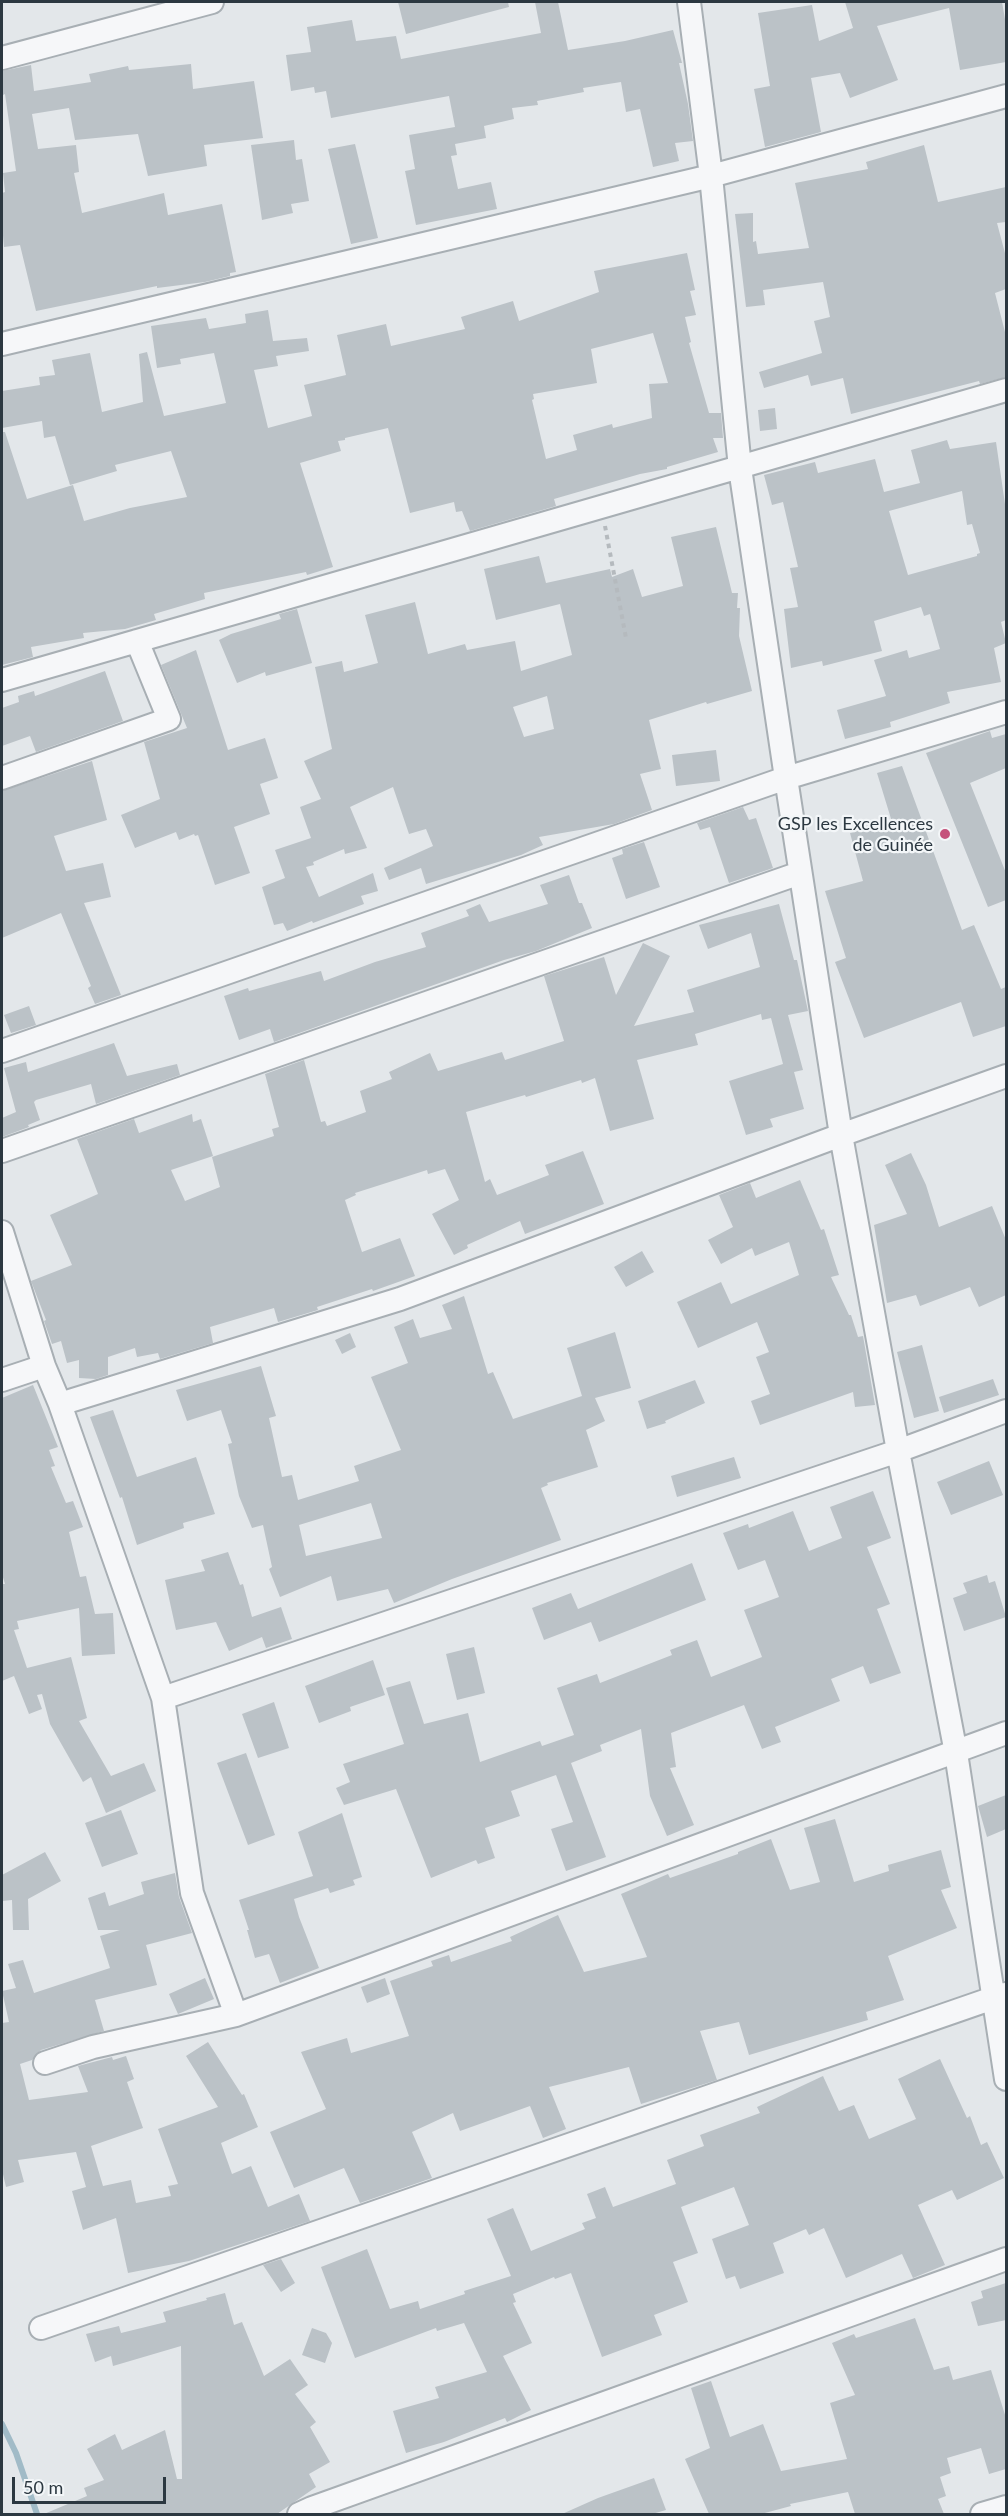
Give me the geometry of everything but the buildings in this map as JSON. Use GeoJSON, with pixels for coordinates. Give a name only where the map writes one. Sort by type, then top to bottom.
{"type":"FeatureCollection","features":[{"type":"Feature","properties":{"kind":"street"},"geometry":{"type":"LineString","coordinates":[[2,58],[212,2]]}},
{"type":"Feature","properties":{"kind":"street"},"geometry":{"type":"LineString","coordinates":[[689,2],[711,176],[740,468],[800,873],[841,1134],[1000,1996],[1006,2079]]}},
{"type":"Feature","properties":{"kind":"street"},"geometry":{"type":"LineString","coordinates":[[2,344],[711,176],[1006,96]]}},
{"type":"Feature","properties":{"kind":"street"},"geometry":{"type":"LineString","coordinates":[[2,680],[1006,390]]}},
{"type":"Feature","properties":{"kind":"street"},"geometry":{"type":"LineString","coordinates":[[2,778],[169,719],[138,641]]}},
{"type":"Feature","properties":{"kind":"street"},"geometry":{"type":"LineString","coordinates":[[2,1051],[786,778],[1006,712]]}},
{"type":"Feature","properties":{"kind":"street"},"geometry":{"type":"LineString","coordinates":[[2,1151],[800,873]]}},
{"type":"Feature","properties":{"kind":"street"},"geometry":{"type":"LineString","coordinates":[[60,1404],[400,1299],[841,1134],[1006,1076]]}},
{"type":"Feature","properties":{"kind":"street"},"geometry":{"type":"LineString","coordinates":[[2,1232],[44,1366],[60,1404],[163,1698],[192,1893],[236,2015]]}},
{"type":"Feature","properties":{"kind":"street"},"geometry":{"type":"LineString","coordinates":[[2,1380],[44,1366]]}},
{"type":"Feature","properties":{"kind":"street"},"geometry":{"type":"LineString","coordinates":[[163,1698],[898,1451],[1006,1411]]}},
{"type":"Feature","properties":{"kind":"street"},"geometry":{"type":"LineString","coordinates":[[45,2063],[93,2047],[236,2015],[1006,1733]]}},
{"type":"Feature","properties":{"kind":"street"},"geometry":{"type":"LineString","coordinates":[[41,2328],[1000,1996]]}},
{"type":"Feature","properties":{"kind":"street"},"geometry":{"type":"LineString","coordinates":[[299,2514],[1006,2259]]}},
{"type":"Feature","properties":{"kind":"street"},"geometry":{"type":"LineString","coordinates":[[982,2514],[1006,2506]]}},
{"type":"Feature","properties":{"kind":"path"},"geometry":{"type":"LineString","coordinates":[[601,508],[626,638]]}},
{"type":"Feature","properties":{"kind":"waterway"},"geometry":{"type":"LineString","coordinates":[[2,2424],[16,2453],[37,2514]]}},
{"type":"Feature","properties":{"kind":"place","name":"GSP les Excellences de Guinée"},"geometry":{"type":"Point","coordinates":[945,834]}}]}
